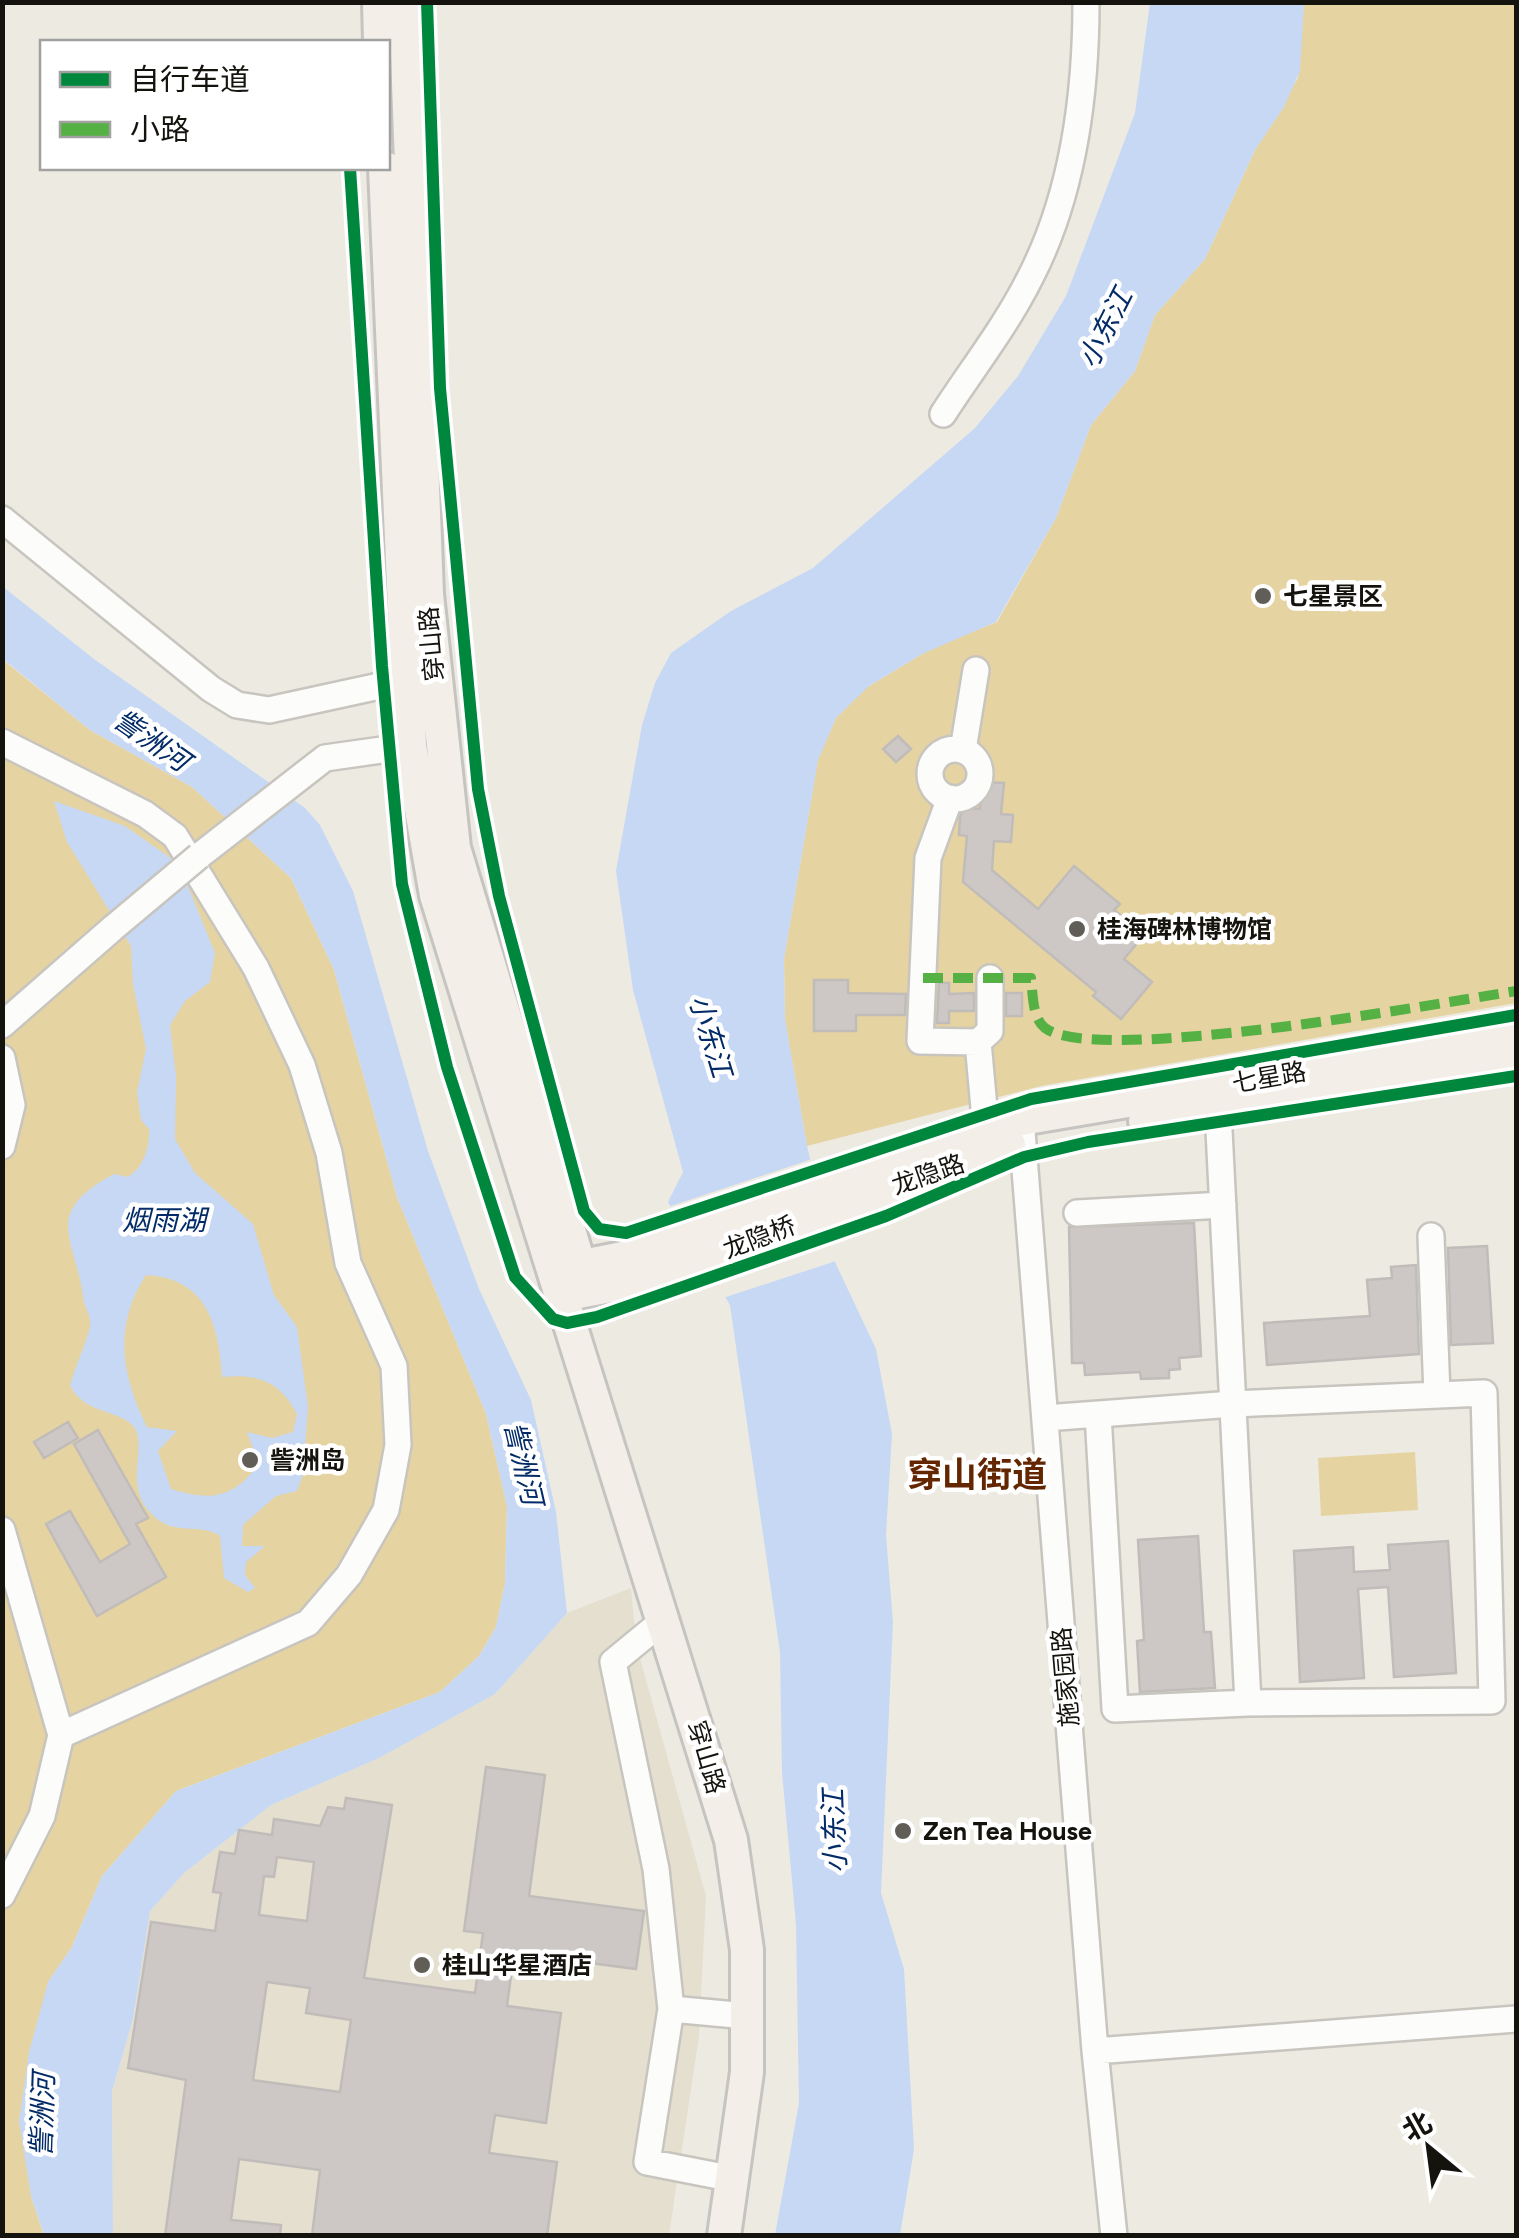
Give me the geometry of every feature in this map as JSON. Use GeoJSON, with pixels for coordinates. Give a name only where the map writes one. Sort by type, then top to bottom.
{"type":"FeatureCollection","features":[{"type":"Feature","properties":{"kind":"main road"},"geometry":{"type":"LineString","coordinates":[[378,2],[380,40]]}},
{"type":"Feature","properties":{"kind":"main road","name":"穿山路"},"geometry":{"type":"LineString","coordinates":[[404,2],[427,594],[454,848],[569,1281],[664,1620],[731,1840],[748,1950],[747,2072],[724,2236]]}},
{"type":"Feature","properties":{"kind":"main road","name":"穿山路"},"geometry":{"type":"LineString","coordinates":[[386,170],[410,746],[436,895],[569,1281]]}},
{"type":"Feature","properties":{"kind":"main road","name":"七星路"},"geometry":{"type":"LineString","coordinates":[[1217,1097],[1516,1035]]}},
{"type":"Feature","properties":{"kind":"main road","name":"龙隐路"},"geometry":{"type":"LineString","coordinates":[[868,1182],[1022,1130],[1217,1097],[1516,1060]]}},
{"type":"Feature","properties":{"kind":"main road","name":"龙隐路"},"geometry":{"type":"LineString","coordinates":[[868,1182],[986,1130],[1022,1130]]}},
{"type":"Feature","properties":{"kind":"main road","name":"龙隐桥"},"geometry":{"type":"LineString","coordinates":[[569,1281],[642,1267],[868,1182]]}},
{"type":"Feature","properties":{"kind":"street"},"geometry":{"type":"LineString","coordinates":[[943,414],[1038,262],[1068,167],[1084,84],[1086,2]]}},
{"type":"Feature","properties":{"kind":"street"},"geometry":{"type":"LineString","coordinates":[[2,519],[210,689],[237,705],[269,710],[407,680]]}},
{"type":"Feature","properties":{"kind":"street"},"geometry":{"type":"LineString","coordinates":[[963,750],[976,670]]}},
{"type":"Feature","properties":{"kind":"street"},"geometry":{"type":"LineString","coordinates":[[2,742],[145,814],[174,836],[256,968],[302,1065],[329,1153],[348,1263],[394,1366],[398,1445],[386,1510],[349,1575],[308,1623],[61,1734]]}},
{"type":"Feature","properties":{"kind":"street"},"geometry":{"type":"LineString","coordinates":[[2,1025],[198,856],[310,766],[339,753],[410,746]]}},
{"type":"Feature","properties":{"kind":"street"},"geometry":{"type":"LineString","coordinates":[[963,750],[976,760],[978,783],[967,796],[950,798],[932,786],[930,769],[938,754],[963,750]]}},
{"type":"Feature","properties":{"kind":"street"},"geometry":{"type":"LineString","coordinates":[[950,798],[928,858],[920,1041],[978,1042],[990,1031],[990,978]]}},
{"type":"Feature","properties":{"kind":"street"},"geometry":{"type":"LineString","coordinates":[[978,1042],[986,1130]]}},
{"type":"Feature","properties":{"kind":"street"},"geometry":{"type":"LineString","coordinates":[[2,1058],[12,1105],[2,1146]]}},
{"type":"Feature","properties":{"kind":"street"},"geometry":{"type":"LineString","coordinates":[[1217,1097],[1248,1702]]}},
{"type":"Feature","properties":{"kind":"street","name":"施家园路"},"geometry":{"type":"LineString","coordinates":[[1022,1130],[1095,2052],[1114,2236]]}},
{"type":"Feature","properties":{"kind":"street"},"geometry":{"type":"LineString","coordinates":[[1078,1213],[1223,1204]]}},
{"type":"Feature","properties":{"kind":"street"},"geometry":{"type":"LineString","coordinates":[[1431,1236],[1437,1395]]}},
{"type":"Feature","properties":{"kind":"street"},"geometry":{"type":"LineString","coordinates":[[1045,1418],[1098,1414],[1233,1404],[1484,1393],[1492,1701],[1248,1702],[1115,1709],[1098,1414]]}},
{"type":"Feature","properties":{"kind":"street"},"geometry":{"type":"LineString","coordinates":[[2,1530],[61,1734],[42,1816],[2,1896]]}},
{"type":"Feature","properties":{"kind":"street"},"geometry":{"type":"LineString","coordinates":[[664,1620],[613,1662],[656,1869],[671,2010],[646,2162],[734,2179]]}},
{"type":"Feature","properties":{"kind":"street"},"geometry":{"type":"LineString","coordinates":[[671,2010],[747,2016]]}},
{"type":"Feature","properties":{"kind":"street"},"geometry":{"type":"LineString","coordinates":[[1095,2052],[1516,2019]]}},
{"type":"Feature","properties":{"kind":"shaded area","name":"七星景区"},"geometry":{"type":"Polygon","coordinates":[[[1304,3],[1516,3],[1516,1003],[1041,1086],[807,1146],[785,1020],[784,959],[818,759],[836,718],[866,688],[932,648],[997,622],[1056,518],[1091,425],[1135,371],[1155,315],[1205,259],[1255,150],[1298,78],[1304,3]]]}},
{"type":"Feature","properties":{"kind":"shaded area","name":"訾洲岛"},"geometry":{"type":"Polygon","coordinates":[[[2,659],[90,730],[192,787],[291,878],[334,970],[397,1197],[486,1414],[507,1507],[505,1583],[496,1627],[479,1656],[440,1692],[176,1791],[102,1876],[72,1947],[48,1982],[31,2196],[44,2236],[2,2235],[2,659]]]}},
{"type":"Feature","properties":{"kind":"shaded area"},"geometry":{"type":"Polygon","coordinates":[[[1415,1452],[1418,1510],[1321,1516],[1318,1458],[1415,1452]]]}},
{"type":"Feature","properties":{"kind":"shaded area","name":"桂山华星酒店"},"geometry":{"type":"Polygon","coordinates":[[[631,1588],[636,1644],[706,1896],[699,2036],[669,2235],[113,2235],[112,2091],[133,2019],[150,1911],[184,1873],[271,1805],[379,1758],[495,1694],[567,1613],[631,1588]]]}},
{"type":"Feature","properties":{"kind":"water","name":"小东江"},"geometry":{"type":"Polygon","coordinates":[[[1150,3],[1304,3],[1300,71],[1284,107],[1255,150],[1205,259],[1155,315],[1135,371],[1091,425],[1056,518],[996,622],[922,654],[869,686],[836,718],[818,760],[784,959],[785,1019],[807,1146],[834,1260],[876,1349],[892,1434],[886,1535],[893,1622],[881,1893],[904,1969],[914,2149],[900,2235],[775,2235],[799,2103],[796,1924],[782,1772],[780,1652],[730,1305],[668,1202],[683,1172],[633,990],[616,871],[642,725],[655,683],[671,653],[731,611],[813,568],[975,428],[1018,376],[1066,296],[1135,113],[1150,3]]]}},
{"type":"Feature","properties":{"kind":"water","name":"訾洲河"},"geometry":{"type":"Polygon","coordinates":[[[2,586],[94,659],[305,808],[320,825],[353,891],[428,1151],[479,1289],[531,1400],[556,1512],[567,1613],[495,1694],[379,1758],[271,1805],[184,1873],[150,1911],[133,2019],[112,2091],[113,2235],[44,2235],[31,2196],[19,2121],[29,2052],[48,1982],[72,1947],[102,1876],[176,1791],[440,1692],[479,1656],[496,1627],[505,1583],[507,1507],[486,1414],[397,1197],[334,970],[291,878],[192,787],[90,730],[3,659],[2,586]]]}},
{"type":"Feature","properties":{"kind":"water","name":"烟雨湖"},"geometry":{"type":"Polygon","coordinates":[[[54,801],[125,826],[179,864],[215,953],[210,982],[185,1001],[170,1025],[176,1076],[175,1139],[195,1173],[253,1224],[274,1295],[297,1327],[308,1407],[303,1475],[297,1491],[276,1496],[243,1525],[242,1546],[265,1546],[246,1562],[245,1575],[255,1588],[248,1592],[224,1578],[220,1536],[207,1530],[167,1525],[148,1511],[138,1488],[138,1443],[133,1425],[85,1403],[70,1385],[90,1323],[70,1243],[70,1215],[91,1188],[114,1174],[128,1177],[134,1173],[145,1156],[149,1129],[141,1120],[137,1092],[146,1049],[133,984],[131,946],[67,842],[54,801]],[[146,1275],[129,1313],[124,1350],[131,1388],[147,1427],[177,1431],[158,1451],[171,1489],[217,1495],[236,1487],[254,1470],[254,1451],[247,1432],[272,1438],[293,1432],[297,1414],[283,1394],[267,1382],[222,1377],[217,1339],[205,1307],[183,1285],[146,1275]]]}},
{"type":"Feature","properties":{"kind":"pier"},"geometry":{"type":"Polygon","coordinates":[[[815,1158],[839,1260],[720,1299],[665,1208],[815,1158]]]}},
{"type":"Feature","properties":{"kind":"building"},"geometry":{"type":"Polygon","coordinates":[[[898,736],[911,749],[896,762],[883,749],[898,736]]]}},
{"type":"Feature","properties":{"kind":"building"},"geometry":{"type":"Polygon","coordinates":[[[982,782],[1004,783],[1001,814],[1013,815],[1011,842],[994,841],[992,870],[1038,909],[1074,866],[1120,904],[1114,910],[1144,935],[1124,959],[1152,982],[1121,1019],[1093,996],[1096,992],[963,882],[967,836],[959,835],[960,817],[964,808],[980,809],[982,782]]]}},
{"type":"Feature","properties":{"kind":"building"},"geometry":{"type":"Polygon","coordinates":[[[814,980],[848,980],[848,993],[906,994],[905,1015],[856,1015],[856,1031],[814,1031],[814,980]]]}},
{"type":"Feature","properties":{"kind":"building"},"geometry":{"type":"Polygon","coordinates":[[[939,983],[949,983],[949,994],[974,993],[974,1011],[949,1011],[949,1023],[937,1023],[939,983]]]}},
{"type":"Feature","properties":{"kind":"building"},"geometry":{"type":"Polygon","coordinates":[[[1006,993],[1022,993],[1022,1016],[1006,1016],[1006,993]]]}},
{"type":"Feature","properties":{"kind":"building"},"geometry":{"type":"Polygon","coordinates":[[[1194,1223],[1201,1356],[1179,1358],[1180,1369],[1169,1370],[1169,1378],[1141,1379],[1140,1372],[1085,1375],[1084,1363],[1072,1363],[1069,1227],[1194,1223]]]}},
{"type":"Feature","properties":{"kind":"building"},"geometry":{"type":"Polygon","coordinates":[[[1487,1246],[1493,1343],[1451,1345],[1448,1248],[1487,1246]]]}},
{"type":"Feature","properties":{"kind":"building"},"geometry":{"type":"Polygon","coordinates":[[[1416,1265],[1419,1354],[1267,1365],[1264,1323],[1370,1316],[1367,1280],[1392,1278],[1391,1267],[1416,1265]]]}},
{"type":"Feature","properties":{"kind":"building"},"geometry":{"type":"Polygon","coordinates":[[[68,1422],[78,1438],[44,1458],[34,1442],[68,1422]]]}},
{"type":"Feature","properties":{"kind":"building"},"geometry":{"type":"Polygon","coordinates":[[[98,1430],[148,1518],[136,1524],[166,1577],[97,1616],[46,1524],[70,1511],[100,1562],[130,1544],[74,1444],[98,1430]]]}},
{"type":"Feature","properties":{"kind":"building"},"geometry":{"type":"Polygon","coordinates":[[[1198,1536],[1204,1632],[1211,1632],[1215,1688],[1140,1692],[1137,1641],[1144,1640],[1138,1540],[1198,1536]]]}},
{"type":"Feature","properties":{"kind":"building"},"geometry":{"type":"Polygon","coordinates":[[[1448,1541],[1456,1673],[1394,1677],[1388,1587],[1358,1589],[1364,1678],[1300,1682],[1294,1551],[1353,1547],[1354,1572],[1390,1570],[1388,1545],[1448,1541]]]}},
{"type":"Feature","properties":{"kind":"building"},"geometry":{"type":"Polygon","coordinates":[[[486,1767],[545,1775],[529,1896],[644,1911],[636,1969],[514,1953],[507,2006],[561,2013],[546,2123],[495,2115],[489,2153],[557,2162],[547,2236],[312,2236],[320,2170],[239,2159],[231,2220],[281,2225],[280,2236],[165,2236],[186,2080],[128,2068],[151,1922],[215,1931],[221,1893],[213,1892],[220,1852],[235,1854],[239,1830],[272,1835],[274,1819],[320,1826],[328,1807],[344,1809],[346,1798],[392,1805],[364,1978],[475,1993],[483,1933],[464,1931],[486,1767]],[[277,1857],[274,1877],[264,1876],[259,1915],[307,1921],[314,1862],[277,1857]],[[267,1982],[253,2080],[340,2092],[351,2020],[306,2013],[310,1988],[267,1982]]]}},
{"type":"Feature","properties":{"kind":"marked path"},"geometry":{"type":"LineString","coordinates":[[923,978],[1031,978],[1035,1012],[1045,1028],[1077,1038],[1129,1040],[1271,1028],[1516,991]]}},
{"type":"Feature","properties":{"kind":"cycle path"},"geometry":{"type":"LineString","coordinates":[[427,2],[440,388],[478,789],[499,896],[584,1211],[599,1229],[626,1233],[1031,1099],[1516,1015]]}},
{"type":"Feature","properties":{"kind":"cycle path"},"geometry":{"type":"LineString","coordinates":[[350,170],[382,666],[402,884],[447,1067],[515,1277],[553,1319],[567,1323],[597,1317],[886,1216],[1024,1157],[1088,1142],[1516,1076]]}},
{"type":"Feature","properties":{"kind":"place","name":"七星景区"},"geometry":{"type":"Point","coordinates":[1263,596]}},
{"type":"Feature","properties":{"kind":"place","name":"桂海碑林博物馆"},"geometry":{"type":"Point","coordinates":[1077,929]}},
{"type":"Feature","properties":{"kind":"place","name":"訾洲岛"},"geometry":{"type":"Point","coordinates":[250,1460]}},
{"type":"Feature","properties":{"kind":"place","name":"Zen Tea House"},"geometry":{"type":"Point","coordinates":[903,1831]}},
{"type":"Feature","properties":{"kind":"place","name":"桂山华星酒店"},"geometry":{"type":"Point","coordinates":[422,1965]}},
{"type":"Feature","properties":{"kind":"district","name":"穿山街道"},"geometry":{"type":"Point","coordinates":[977,1475]}}]}
